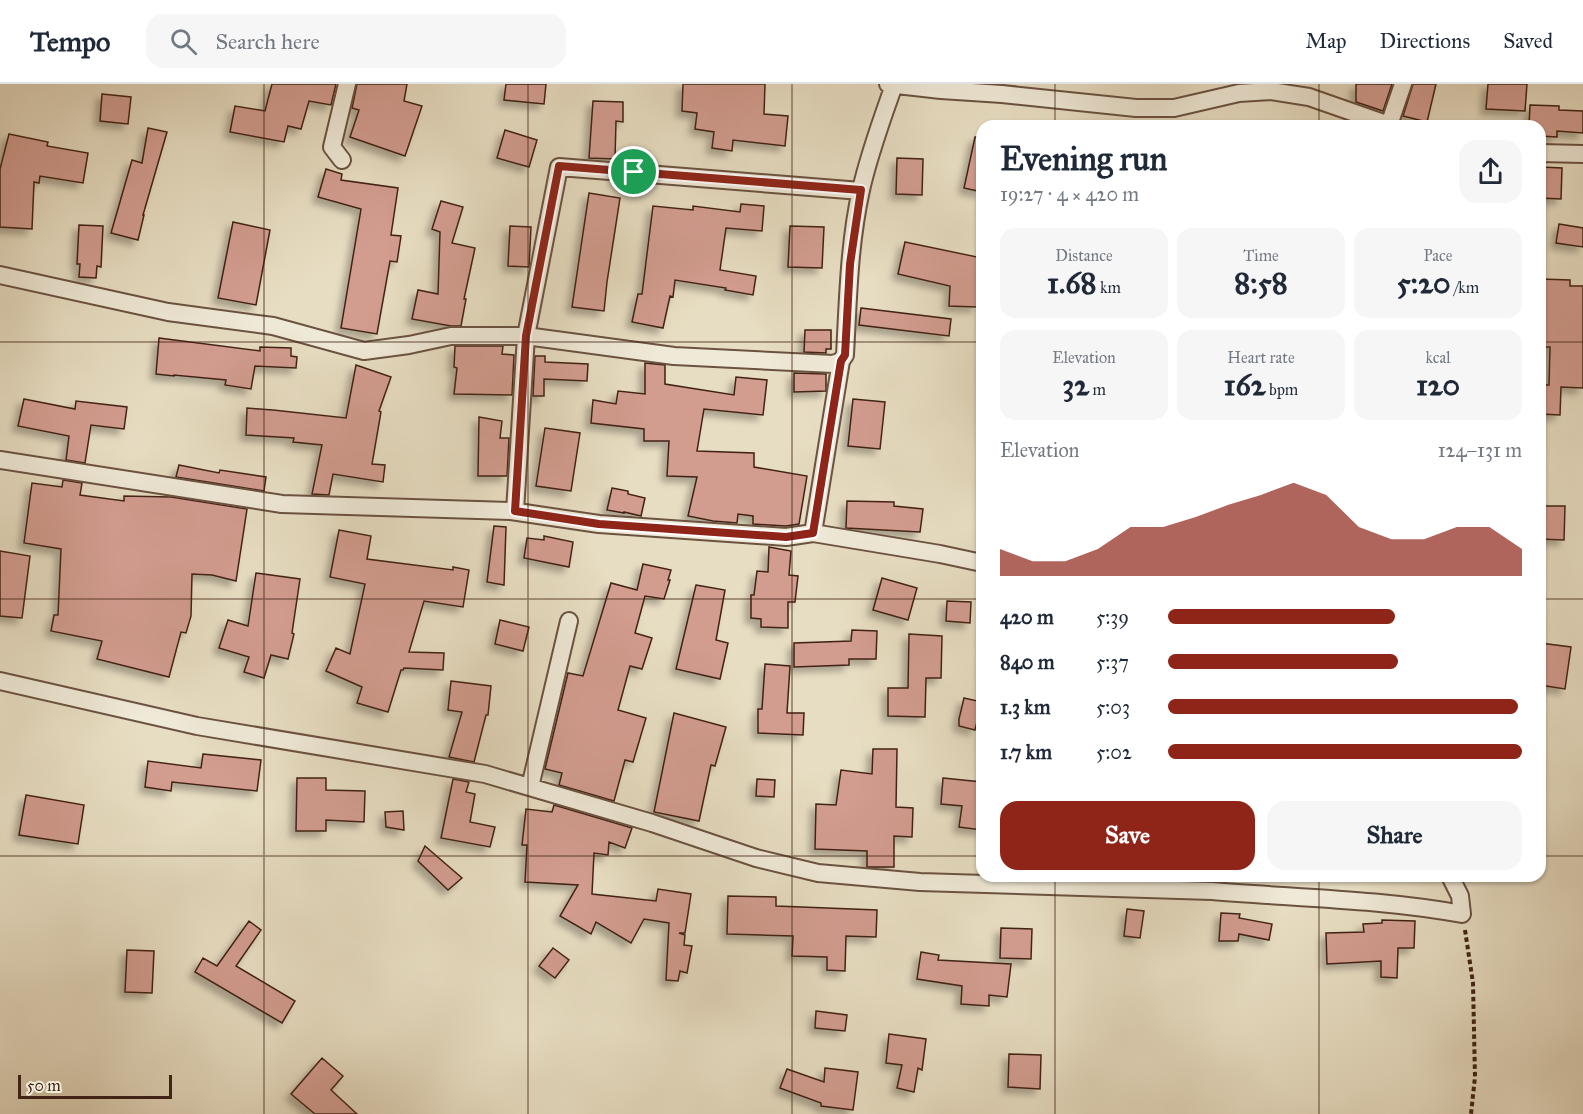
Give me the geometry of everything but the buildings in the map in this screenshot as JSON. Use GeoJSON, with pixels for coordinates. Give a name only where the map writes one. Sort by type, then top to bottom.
{"type":"FeatureCollection","features":[{"type":"Feature","properties":{"kind":"street"},"geometry":{"type":"LineString","coordinates":[[342,160],[333,147],[347,84]]}},
{"type":"Feature","properties":{"kind":"street"},"geometry":{"type":"LineString","coordinates":[[888,84],[1000,89],[1136,108],[1174,108],[1239,93],[1271,91],[1309,97],[1351,120]]}},
{"type":"Feature","properties":{"kind":"street"},"geometry":{"type":"LineString","coordinates":[[1392,120],[1403,84]]}},
{"type":"Feature","properties":{"kind":"street"},"geometry":{"type":"LineString","coordinates":[[813,533],[841,361],[845,355],[850,264],[861,190],[894,85]]}},
{"type":"Feature","properties":{"kind":"street"},"geometry":{"type":"LineString","coordinates":[[1546,153],[1583,154]]}},
{"type":"Feature","properties":{"kind":"street"},"geometry":{"type":"LineString","coordinates":[[515,511],[526,336],[559,166],[861,190]]}},
{"type":"Feature","properties":{"kind":"street"},"geometry":{"type":"LineString","coordinates":[[0,275],[168,312],[273,326],[364,351],[451,336],[526,336],[674,356],[822,364],[841,361]]}},
{"type":"Feature","properties":{"kind":"street"},"geometry":{"type":"LineString","coordinates":[[0,460],[282,504],[515,511],[599,524],[786,537],[813,533],[976,562]]}},
{"type":"Feature","properties":{"kind":"street"},"geometry":{"type":"LineString","coordinates":[[530,787],[569,621]]}},
{"type":"Feature","properties":{"kind":"street"},"geometry":{"type":"LineString","coordinates":[[0,681],[196,726],[485,774],[652,823],[756,858],[818,873],[920,882],[1212,891],[1355,900],[1422,906],[1462,914],[1460,896],[1453,882]]}},
{"type":"Feature","properties":{"kind":"path"},"geometry":{"type":"LineString","coordinates":[[1462,914],[1473,983],[1475,1077],[1472,1114]]}},
{"type":"Feature","properties":{"kind":"route"},"geometry":{"type":"LineString","coordinates":[[559,166],[634,172],[861,190],[850,264],[845,355],[841,361],[813,533],[786,537],[599,524],[515,511],[526,336],[559,166]]}}]}
